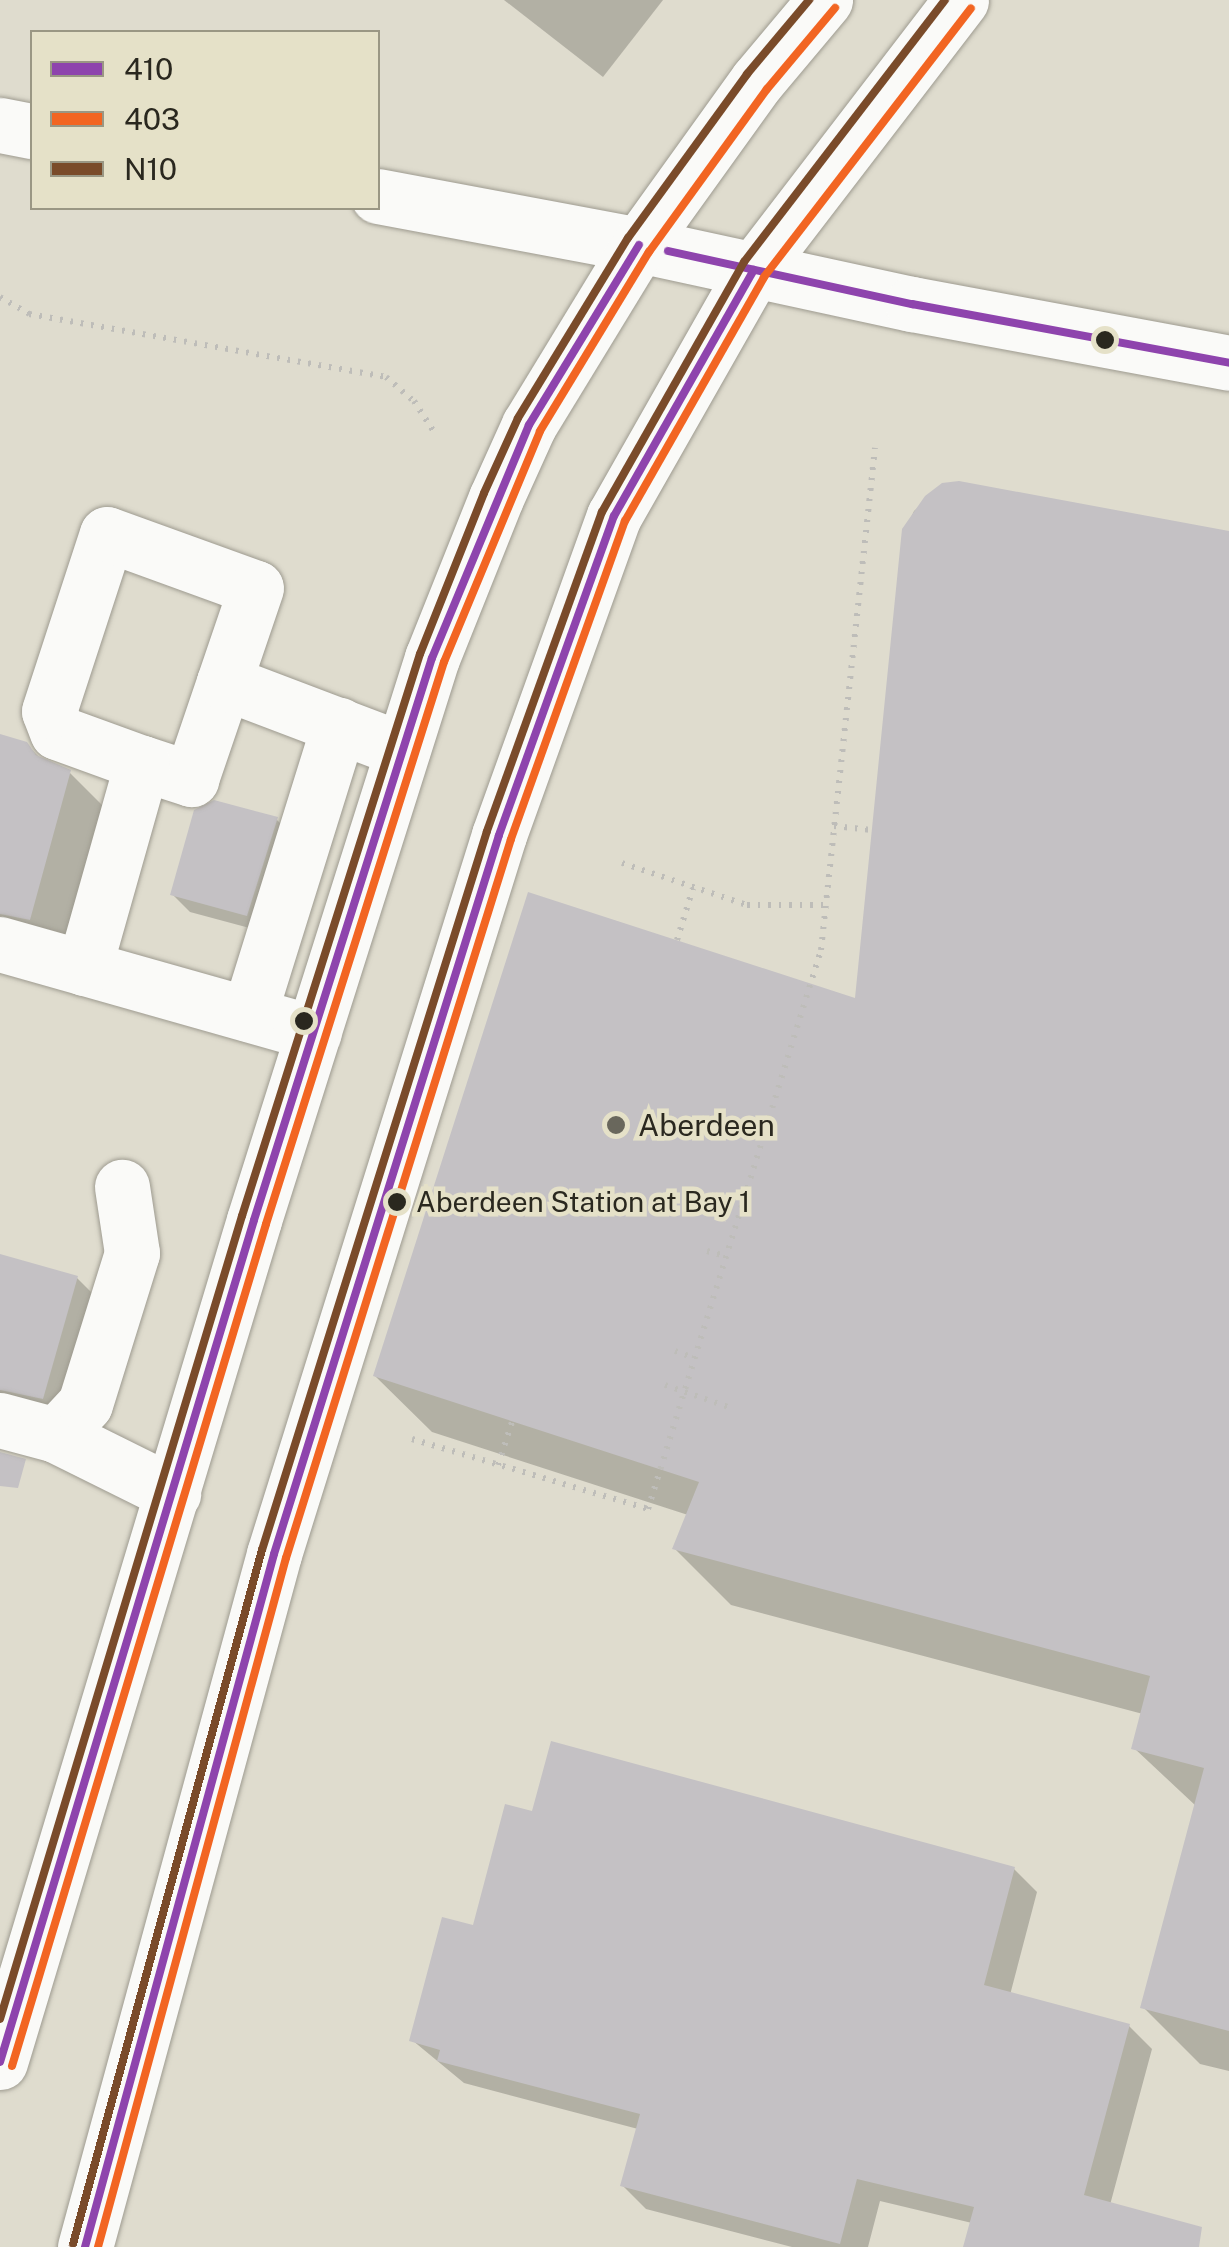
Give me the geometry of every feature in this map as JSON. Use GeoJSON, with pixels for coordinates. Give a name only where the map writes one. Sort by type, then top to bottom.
{"type":"FeatureCollection","features":[{"type":"Feature","properties":{"kind":"main road"},"geometry":{"type":"LineString","coordinates":[[0,2062],[432,658],[529,425],[639,245],[758,81],[825,0]]}},
{"type":"Feature","properties":{"kind":"main road"},"geometry":{"type":"LineString","coordinates":[[85,2247],[274,1554],[499,835],[614,516],[754,270],[961,0]]}},
{"type":"Feature","properties":{"kind":"main road"},"geometry":{"type":"LineString","coordinates":[[0,125],[30,131]]}},
{"type":"Feature","properties":{"kind":"main road"},"geometry":{"type":"LineString","coordinates":[[380,196],[1229,364]]}},
{"type":"Feature","properties":{"kind":"main road"},"geometry":{"type":"LineString","coordinates":[[108,534],[256,588],[191,779],[142,763],[57,732],[49,712],[108,534]]}},
{"type":"Feature","properties":{"kind":"main road"},"geometry":{"type":"LineString","coordinates":[[224,682],[403,750]]}},
{"type":"Feature","properties":{"kind":"main road"},"geometry":{"type":"LineString","coordinates":[[249,1014],[339,724]]}},
{"type":"Feature","properties":{"kind":"main road"},"geometry":{"type":"LineString","coordinates":[[84,968],[142,763]]}},
{"type":"Feature","properties":{"kind":"main road"},"geometry":{"type":"LineString","coordinates":[[0,944],[314,1033]]}},
{"type":"Feature","properties":{"kind":"main road"},"geometry":{"type":"LineString","coordinates":[[56,1435],[85,1404],[132,1253],[122,1187]]}},
{"type":"Feature","properties":{"kind":"main road"},"geometry":{"type":"LineString","coordinates":[[0,1420],[56,1435],[173,1494]]}},
{"type":"Feature","properties":{"kind":"path"},"geometry":{"type":"LineString","coordinates":[[0,297],[29,314],[386,378],[414,401],[434,432]]}},
{"type":"Feature","properties":{"kind":"path"},"geometry":{"type":"LineString","coordinates":[[412,1439],[648,1509],[821,950],[875,448]]}},
{"type":"Feature","properties":{"kind":"path"},"geometry":{"type":"LineString","coordinates":[[834,826],[872,830]]}},
{"type":"Feature","properties":{"kind":"path"},"geometry":{"type":"LineString","coordinates":[[622,864],[747,905],[826,905]]}},
{"type":"Feature","properties":{"kind":"path"},"geometry":{"type":"LineString","coordinates":[[677,940],[693,888]]}},
{"type":"Feature","properties":{"kind":"path"},"geometry":{"type":"LineString","coordinates":[[707,1251],[726,1256]]}},
{"type":"Feature","properties":{"kind":"path"},"geometry":{"type":"LineString","coordinates":[[675,1352],[694,1358]]}},
{"type":"Feature","properties":{"kind":"path"},"geometry":{"type":"LineString","coordinates":[[665,1385],[728,1407]]}},
{"type":"Feature","properties":{"kind":"path"},"geometry":{"type":"LineString","coordinates":[[498,1465],[512,1422]]}},
{"type":"Feature","properties":{"kind":"building"},"geometry":{"type":"Polygon","coordinates":[[[959,481],[1229,531],[1229,2031],[1140,2008],[1204,1768],[1131,1749],[1150,1676],[672,1549],[699,1482],[373,1376],[528,892],[855,998],[902,529],[925,496],[942,483],[959,481]]]}},
{"type":"Feature","properties":{"kind":"building"},"geometry":{"type":"Polygon","coordinates":[[[0,734],[27,742],[36,755],[71,770],[30,920],[0,914],[0,734]]]}},
{"type":"Feature","properties":{"kind":"building"},"geometry":{"type":"Polygon","coordinates":[[[214,800],[278,817],[247,916],[170,895],[194,810],[214,800]]]}},
{"type":"Feature","properties":{"kind":"building"},"geometry":{"type":"Polygon","coordinates":[[[0,1254],[78,1276],[43,1399],[0,1390],[0,1254]]]}},
{"type":"Feature","properties":{"kind":"building"},"geometry":{"type":"Polygon","coordinates":[[[0,1452],[26,1459],[18,1488],[0,1486],[0,1452]]]}},
{"type":"Feature","properties":{"kind":"building"},"geometry":{"type":"Polygon","coordinates":[[[551,1741],[1015,1867],[984,1985],[1130,2024],[1084,2195],[1202,2227],[1199,2247],[963,2247],[974,2207],[857,2179],[840,2244],[620,2186],[640,2114],[437,2061],[440,2050],[409,2041],[442,1917],[473,1925],[505,1804],[532,1811],[551,1741]]]}},
{"type":"Feature","properties":{"kind":"transit line","name":"N10"},"geometry":{"type":"LineString","coordinates":[[0,2019],[242,1216],[420,654],[484,493],[518,418],[628,238],[747,74],[809,0]]}},
{"type":"Feature","properties":{"kind":"transit line","name":"N10"},"geometry":{"type":"LineString","coordinates":[[73,2244],[262,1550],[487,831],[602,512],[744,262],[945,0]]}},
{"type":"Feature","properties":{"kind":"transit line","name":"403"},"geometry":{"type":"LineString","coordinates":[[12,2066],[266,1224],[444,662],[540,431],[649,252],[767,89],[835,8]]}},
{"type":"Feature","properties":{"kind":"transit line","name":"403"},"geometry":{"type":"LineString","coordinates":[[98,2247],[286,1558],[511,839],[625,521],[764,277],[971,8]]}},
{"type":"Feature","properties":{"kind":"transit line","name":"410"},"geometry":{"type":"LineString","coordinates":[[0,2062],[254,1220],[432,658],[529,425],[639,245]]}},
{"type":"Feature","properties":{"kind":"transit line","name":"410"},"geometry":{"type":"LineString","coordinates":[[668,251],[912,304],[1229,363]]}},
{"type":"Feature","properties":{"kind":"transit line","name":"410"},"geometry":{"type":"LineString","coordinates":[[85,2247],[274,1554],[499,835],[614,516],[754,270]]}},
{"type":"Feature","properties":{"kind":"place","name":"Aberdeen"},"geometry":{"type":"Point","coordinates":[616,1125]}},
{"type":"Feature","properties":{"kind":"place","name":"Aberdeen Station at Bay 1"},"geometry":{"type":"Point","coordinates":[397,1202]}}]}
